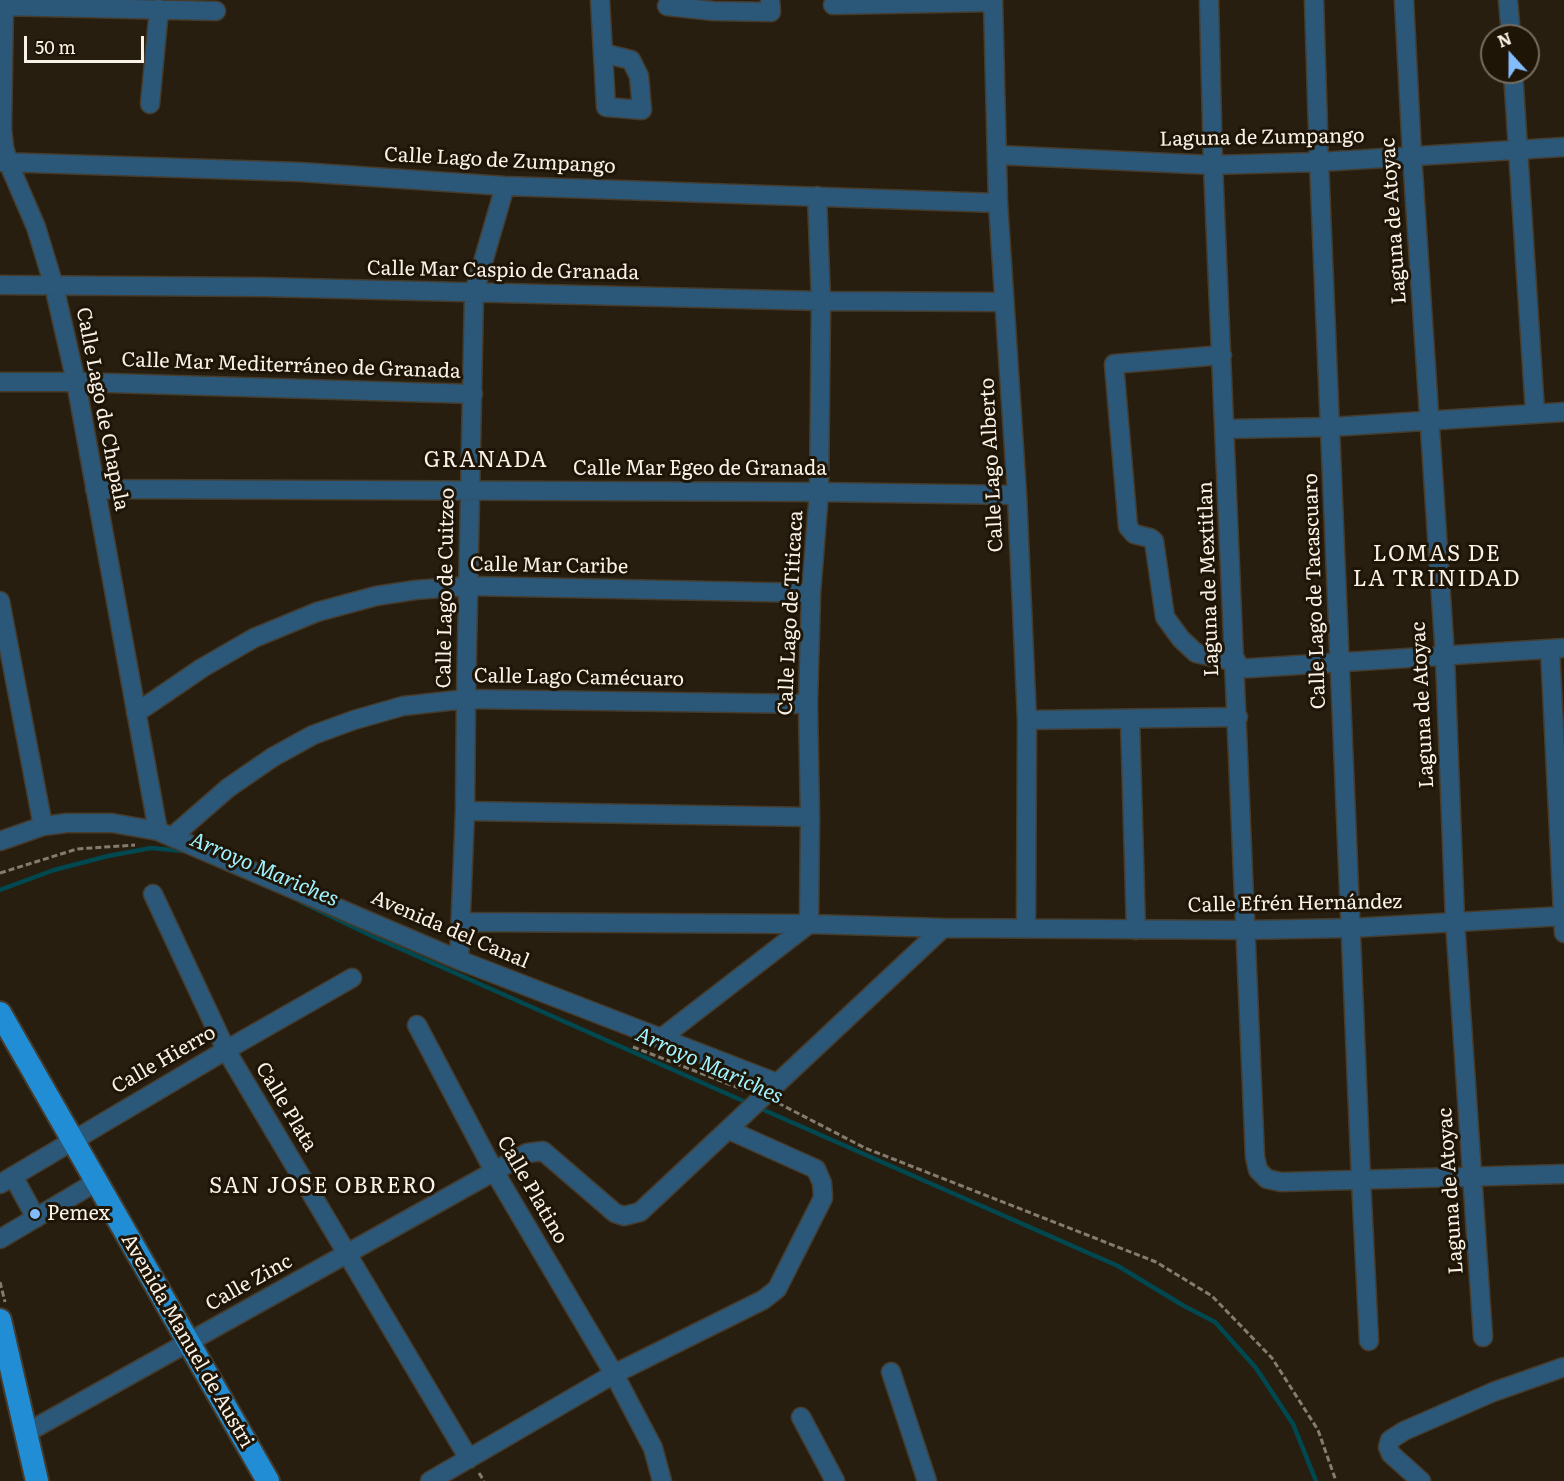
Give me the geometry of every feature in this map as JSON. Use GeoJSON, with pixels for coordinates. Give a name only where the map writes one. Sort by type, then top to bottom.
{"type":"FeatureCollection","features":[{"type":"Feature","properties":{"kind":"main road","name":"Avenida Manuel de Austri"},"geometry":{"type":"LineString","coordinates":[[0,1013],[268,1481]]}},
{"type":"Feature","properties":{"kind":"main road"},"geometry":{"type":"LineString","coordinates":[[0,1320],[3,1345],[37,1481]]}},
{"type":"Feature","properties":{"kind":"street"},"geometry":{"type":"LineString","coordinates":[[600,0],[603,53]]}},
{"type":"Feature","properties":{"kind":"street"},"geometry":{"type":"LineString","coordinates":[[667,6],[713,5],[771,12],[770,0]]}},
{"type":"Feature","properties":{"kind":"street","name":"Laguna de Mextitlan"},"geometry":{"type":"LineString","coordinates":[[1209,0],[1255,1157],[1258,1170],[1267,1179],[1281,1182],[1360,1180]]}},
{"type":"Feature","properties":{"kind":"street","name":"Calle Lago de Tacascuaro"},"geometry":{"type":"LineString","coordinates":[[1314,0],[1360,1180],[1370,1341]]}},
{"type":"Feature","properties":{"kind":"street","name":"Laguna de Atoyac"},"geometry":{"type":"LineString","coordinates":[[1404,0],[1445,657],[1455,921],[1483,1337]]}},
{"type":"Feature","properties":{"kind":"street"},"geometry":{"type":"LineString","coordinates":[[1509,0],[1510,24]]}},
{"type":"Feature","properties":{"kind":"street"},"geometry":{"type":"LineString","coordinates":[[833,5],[993,1]]}},
{"type":"Feature","properties":{"kind":"street","name":"Calle Lago Alberto"},"geometry":{"type":"LineString","coordinates":[[993,1],[998,203],[1017,495],[1026,720],[1026,927]]}},
{"type":"Feature","properties":{"kind":"street"},"geometry":{"type":"LineString","coordinates":[[3,4],[216,11]]}},
{"type":"Feature","properties":{"kind":"street","name":"Calle Lago de Chapala"},"geometry":{"type":"LineString","coordinates":[[3,4],[4,162],[36,227],[54,286],[75,382],[136,713],[166,833]]}},
{"type":"Feature","properties":{"kind":"street"},"geometry":{"type":"LineString","coordinates":[[150,104],[159,9]]}},
{"type":"Feature","properties":{"kind":"street"},"geometry":{"type":"LineString","coordinates":[[1514,84],[1535,412]]}},
{"type":"Feature","properties":{"kind":"street","name":"Laguna de Zumpango"},"geometry":{"type":"LineString","coordinates":[[998,155],[1214,165],[1319,162],[1518,148],[1564,147]]}},
{"type":"Feature","properties":{"kind":"street","name":"Calle Lago de Zumpango"},"geometry":{"type":"LineString","coordinates":[[4,162],[300,172],[505,186],[998,203]]}},
{"type":"Feature","properties":{"kind":"street","name":"Calle Lago de Cuitzeo"},"geometry":{"type":"LineString","coordinates":[[459,960],[465,811],[474,293],[505,186]]}},
{"type":"Feature","properties":{"kind":"street","name":"Calle Lago de Titicaca"},"geometry":{"type":"LineString","coordinates":[[809,924],[808,704],[811,593],[819,492],[821,301],[817,196]]}},
{"type":"Feature","properties":{"kind":"street","name":"Calle Mar Caspio de Granada"},"geometry":{"type":"LineString","coordinates":[[0,285],[263,287],[821,301],[1004,302]]}},
{"type":"Feature","properties":{"kind":"street"},"geometry":{"type":"LineString","coordinates":[[1222,355],[1114,364],[1128,527],[1134,534],[1154,541],[1165,618],[1181,639],[1196,653],[1236,664],[1341,662],[1557,649],[1564,922]]}},
{"type":"Feature","properties":{"kind":"street","name":"Calle Mar Mediterráneo de Granada"},"geometry":{"type":"LineString","coordinates":[[0,382],[75,382],[473,394]]}},
{"type":"Feature","properties":{"kind":"street"},"geometry":{"type":"LineString","coordinates":[[1226,429],[1331,427],[1535,412],[1564,412]]}},
{"type":"Feature","properties":{"kind":"street","name":"Calle Mar Egeo de Granada"},"geometry":{"type":"LineString","coordinates":[[95,489],[1017,495]]}},
{"type":"Feature","properties":{"kind":"street","name":"Calle Mar Caribe"},"geometry":{"type":"LineString","coordinates":[[136,713],[202,668],[254,638],[317,612],[386,594],[468,586],[811,593]]}},
{"type":"Feature","properties":{"kind":"street"},"geometry":{"type":"LineString","coordinates":[[0,601],[43,826]]}},
{"type":"Feature","properties":{"kind":"street","name":"Calle Lago Camécuaro"},"geometry":{"type":"LineString","coordinates":[[166,833],[273,757],[313,735],[403,706],[466,699],[808,704]]}},
{"type":"Feature","properties":{"kind":"street"},"geometry":{"type":"LineString","coordinates":[[1026,720],[1238,717]]}},
{"type":"Feature","properties":{"kind":"street"},"geometry":{"type":"LineString","coordinates":[[1130,720],[1136,930]]}},
{"type":"Feature","properties":{"kind":"street"},"geometry":{"type":"LineString","coordinates":[[465,811],[810,817]]}},
{"type":"Feature","properties":{"kind":"street","name":"Avenida del Canal"},"geometry":{"type":"LineString","coordinates":[[0,841],[43,826],[67,823],[112,823],[166,833],[459,960],[660,1039],[767,1093]]}},
{"type":"Feature","properties":{"kind":"street","name":"Calle Plata"},"geometry":{"type":"LineString","coordinates":[[153,894],[226,1050],[469,1459]]}},
{"type":"Feature","properties":{"kind":"street","name":"Calle Efrén Hernández"},"geometry":{"type":"LineString","coordinates":[[461,922],[1246,930],[1351,928],[1455,921],[1564,922]]}},
{"type":"Feature","properties":{"kind":"street"},"geometry":{"type":"LineString","coordinates":[[660,1039],[809,924]]}},
{"type":"Feature","properties":{"kind":"street"},"geometry":{"type":"LineString","coordinates":[[430,1481],[614,1374],[763,1300],[777,1289],[823,1198],[822,1183],[816,1169],[729,1130],[943,928]]}},
{"type":"Feature","properties":{"kind":"street","name":"Calle Hierro"},"geometry":{"type":"LineString","coordinates":[[7,1180],[352,978]]}},
{"type":"Feature","properties":{"kind":"street","name":"Calle Platino"},"geometry":{"type":"LineString","coordinates":[[417,1025],[494,1171],[614,1374],[653,1448],[662,1481]]}},
{"type":"Feature","properties":{"kind":"street","name":"Calle Zinc"},"geometry":{"type":"LineString","coordinates":[[26,1433],[527,1153],[543,1151],[615,1214],[633,1215],[647,1206],[729,1130]]}},
{"type":"Feature","properties":{"kind":"street"},"geometry":{"type":"LineString","coordinates":[[1360,1180],[1564,1174]]}},
{"type":"Feature","properties":{"kind":"street"},"geometry":{"type":"LineString","coordinates":[[7,1180],[36,1218]]}},
{"type":"Feature","properties":{"kind":"street"},"geometry":{"type":"LineString","coordinates":[[0,1239],[96,1182]]}},
{"type":"Feature","properties":{"kind":"street"},"geometry":{"type":"LineString","coordinates":[[1421,1481],[1391,1454],[1388,1447],[1390,1440],[1404,1431],[1493,1392],[1564,1367]]}},
{"type":"Feature","properties":{"kind":"street"},"geometry":{"type":"LineString","coordinates":[[891,1372],[927,1481]]}},
{"type":"Feature","properties":{"kind":"street"},"geometry":{"type":"LineString","coordinates":[[801,1417],[835,1481]]}},
{"type":"Feature","properties":{"kind":"path"},"geometry":{"type":"LineString","coordinates":[[0,873],[77,849],[135,846]]}},
{"type":"Feature","properties":{"kind":"path"},"geometry":{"type":"LineString","coordinates":[[627,1044],[732,1086],[767,1093],[865,1148],[1156,1262],[1212,1296],[1272,1358],[1318,1430],[1336,1481]]}},
{"type":"Feature","properties":{"kind":"waterway","name":"Arroyo Mariches"},"geometry":{"type":"LineString","coordinates":[[0,890],[54,870],[108,856],[151,848],[183,851]]}},
{"type":"Feature","properties":{"kind":"waterway","name":"Arroyo Mariches"},"geometry":{"type":"LineString","coordinates":[[301,902],[374,937],[750,1104]]}},
{"type":"Feature","properties":{"kind":"waterway","name":"Arroyo Mariches"},"geometry":{"type":"LineString","coordinates":[[757,1107],[1118,1266],[1215,1322],[1256,1368],[1293,1424],[1316,1481]]}},
{"type":"Feature","properties":{"kind":"place","name":"Pemex"},"geometry":{"type":"Point","coordinates":[35,1214]}},
{"type":"Feature","properties":{"kind":"district","name":"GRANADA"},"geometry":{"type":"Point","coordinates":[486,461]}},
{"type":"Feature","properties":{"kind":"district","name":"LOMAS DE LA TRINIDAD"},"geometry":{"type":"Point","coordinates":[1437,568]}},
{"type":"Feature","properties":{"kind":"district","name":"SAN JOSE OBRERO"},"geometry":{"type":"Point","coordinates":[323,1187]}}]}
